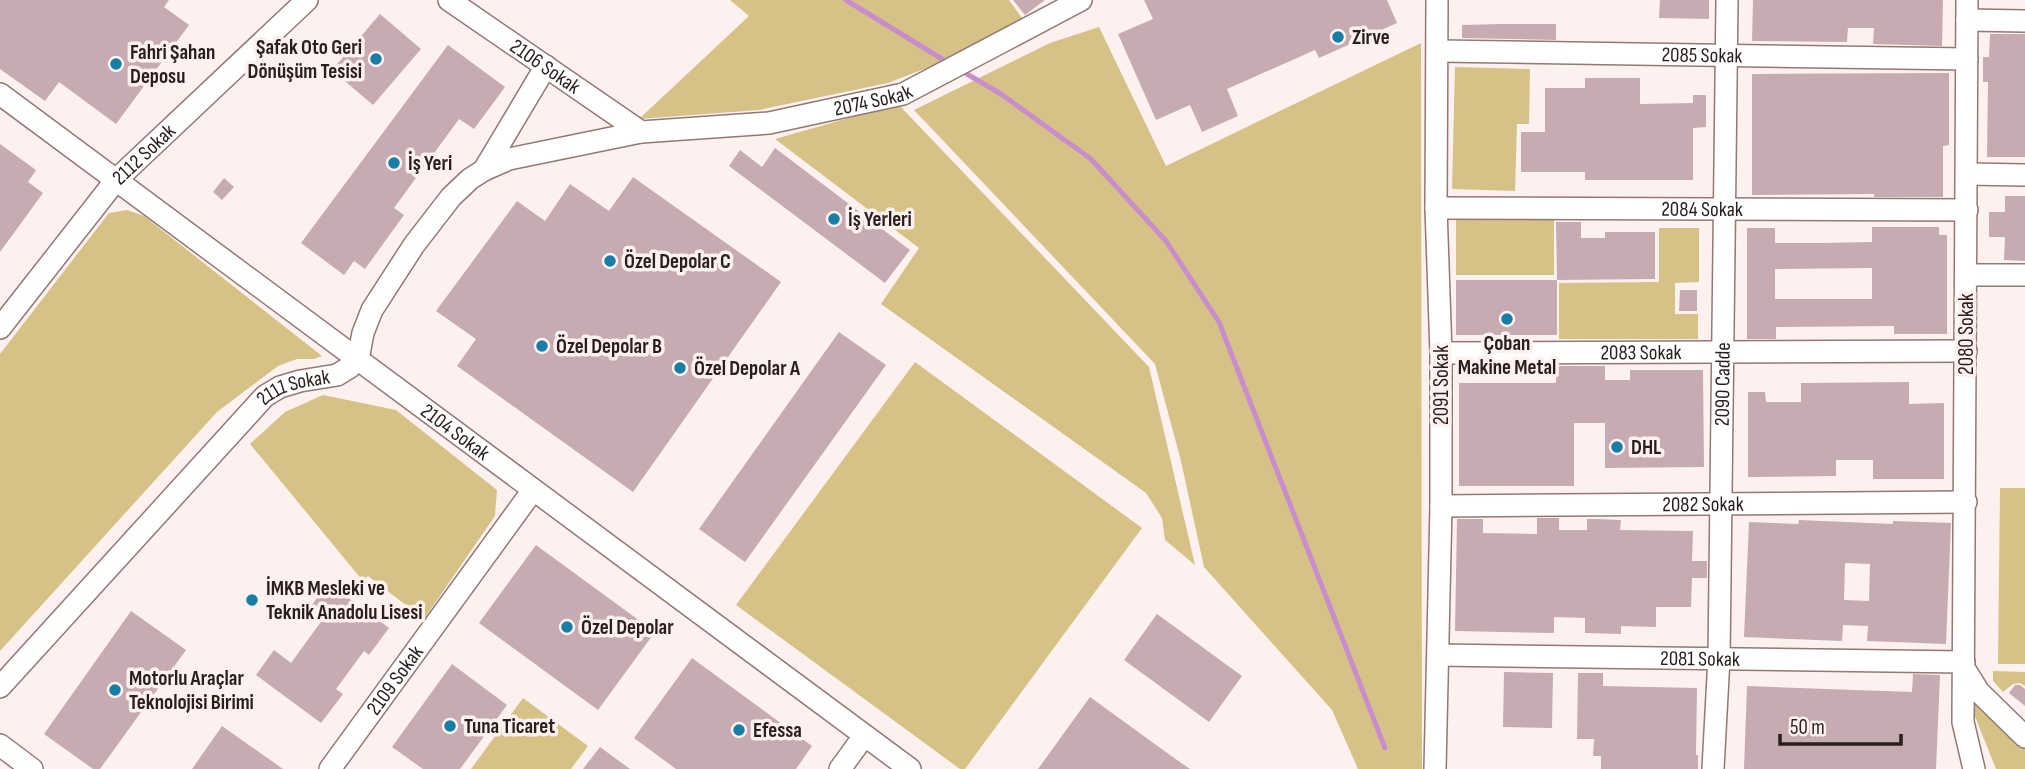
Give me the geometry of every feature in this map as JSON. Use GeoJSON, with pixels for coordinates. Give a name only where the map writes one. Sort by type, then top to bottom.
{"type":"FeatureCollection","features":[{"type":"Feature","properties":{"kind":"street","name":"2112 Sokak"},"geometry":{"type":"LineString","coordinates":[[0,328],[116,180],[307,0]]}},
{"type":"Feature","properties":{"kind":"street","name":"2106 Sokak"},"geometry":{"type":"LineString","coordinates":[[449,0],[641,132]]}},
{"type":"Feature","properties":{"kind":"street","name":"2074 Sokak"},"geometry":{"type":"LineString","coordinates":[[641,132],[769,123],[903,94],[1082,0]]}},
{"type":"Feature","properties":{"kind":"street","name":"2091 Sokak"},"geometry":{"type":"LineString","coordinates":[[1435,769],[1441,506],[1441,352],[1436,208],[1437,0]]}},
{"type":"Feature","properties":{"kind":"street","name":"2090 Cadde"},"geometry":{"type":"LineString","coordinates":[[1713,769],[1720,658],[1727,0]]}},
{"type":"Feature","properties":{"kind":"street"},"geometry":{"type":"LineString","coordinates":[[1967,10],[2025,21]]}},
{"type":"Feature","properties":{"kind":"street","name":"2080 Sokak"},"geometry":{"type":"LineString","coordinates":[[1967,10],[1963,722],[1975,769]]}},
{"type":"Feature","properties":{"kind":"street","name":"2085 Sokak"},"geometry":{"type":"LineString","coordinates":[[1438,51],[1967,59]]}},
{"type":"Feature","properties":{"kind":"street"},"geometry":{"type":"LineString","coordinates":[[484,170],[547,66]]}},
{"type":"Feature","properties":{"kind":"street","name":"2104 Sokak"},"geometry":{"type":"LineString","coordinates":[[0,94],[910,769]]}},
{"type":"Feature","properties":{"kind":"street","name":"2111 Sokak"},"geometry":{"type":"LineString","coordinates":[[0,687],[265,396],[286,384],[337,375],[350,367],[361,350],[363,333],[372,310],[414,245],[451,197],[470,179],[509,159],[641,132]]}},
{"type":"Feature","properties":{"kind":"street"},"geometry":{"type":"LineString","coordinates":[[1967,174],[2025,175]]}},
{"type":"Feature","properties":{"kind":"street","name":"2084 Sokak"},"geometry":{"type":"LineString","coordinates":[[1436,208],[1967,210]]}},
{"type":"Feature","properties":{"kind":"street"},"geometry":{"type":"LineString","coordinates":[[1966,275],[2025,275]]}},
{"type":"Feature","properties":{"kind":"street","name":"2083 Sokak"},"geometry":{"type":"LineString","coordinates":[[1441,352],[1966,351]]}},
{"type":"Feature","properties":{"kind":"street","name":"2109 Sokak"},"geometry":{"type":"LineString","coordinates":[[340,765],[533,490]]}},
{"type":"Feature","properties":{"kind":"street","name":"2082 Sokak"},"geometry":{"type":"LineString","coordinates":[[1441,506],[1966,502]]}},
{"type":"Feature","properties":{"kind":"street","name":"2081 Sokak"},"geometry":{"type":"LineString","coordinates":[[1438,655],[1720,658],[1964,665]]}},
{"type":"Feature","properties":{"kind":"street"},"geometry":{"type":"LineString","coordinates":[[1964,665],[1979,692],[2025,737]]}},
{"type":"Feature","properties":{"kind":"street"},"geometry":{"type":"LineString","coordinates":[[840,769],[864,736]]}},
{"type":"Feature","properties":{"kind":"street"},"geometry":{"type":"LineString","coordinates":[[0,745],[32,769]]}},
{"type":"Feature","properties":{"kind":"shaded area"},"geometry":{"type":"Polygon","coordinates":[[[730,0],[1009,0],[1022,18],[932,66],[888,83],[759,110],[639,119],[749,16],[730,0]]]}},
{"type":"Feature","properties":{"kind":"shaded area"},"geometry":{"type":"Polygon","coordinates":[[[1099,27],[1166,166],[1421,43],[1422,769],[1358,769],[1332,710],[1204,567],[1181,461],[1155,364],[914,110],[1050,43],[1099,27]]]}},
{"type":"Feature","properties":{"kind":"shaded area"},"geometry":{"type":"Polygon","coordinates":[[[1455,67],[1530,69],[1529,124],[1517,124],[1515,191],[1452,189],[1455,67]]]}},
{"type":"Feature","properties":{"kind":"shaded area"},"geometry":{"type":"Polygon","coordinates":[[[898,104],[1149,367],[1195,565],[1165,540],[1162,518],[1146,493],[881,304],[919,248],[775,139],[898,104]]]}},
{"type":"Feature","properties":{"kind":"shaded area"},"geometry":{"type":"Polygon","coordinates":[[[127,210],[144,216],[322,356],[297,359],[278,366],[217,412],[0,651],[0,354],[109,213],[127,210]]]}},
{"type":"Feature","properties":{"kind":"shaded area"},"geometry":{"type":"Polygon","coordinates":[[[1456,218],[1554,218],[1554,275],[1456,275],[1456,218]]]}},
{"type":"Feature","properties":{"kind":"shaded area"},"geometry":{"type":"Polygon","coordinates":[[[1659,228],[1699,228],[1699,282],[1675,283],[1675,314],[1698,314],[1698,339],[1559,339],[1559,283],[1659,282],[1659,228]]]}},
{"type":"Feature","properties":{"kind":"shaded area"},"geometry":{"type":"Polygon","coordinates":[[[915,362],[1142,528],[965,769],[960,769],[736,605],[915,362]]]}},
{"type":"Feature","properties":{"kind":"shaded area"},"geometry":{"type":"Polygon","coordinates":[[[323,395],[396,410],[497,490],[495,516],[424,619],[368,576],[363,581],[250,444],[285,412],[323,395]]]}},
{"type":"Feature","properties":{"kind":"shaded area"},"geometry":{"type":"Polygon","coordinates":[[[2000,488],[2025,488],[2025,664],[1998,664],[2000,488]]]}},
{"type":"Feature","properties":{"kind":"shaded area"},"geometry":{"type":"Polygon","coordinates":[[[1993,671],[2025,672],[2025,686],[2020,683],[2013,684],[2003,692],[1993,681],[1993,671]]]}},
{"type":"Feature","properties":{"kind":"shaded area"},"geometry":{"type":"Polygon","coordinates":[[[1975,696],[2025,747],[2025,769],[1996,769],[1974,714],[1975,696]]]}},
{"type":"Feature","properties":{"kind":"shaded area"},"geometry":{"type":"Polygon","coordinates":[[[523,698],[588,746],[571,769],[471,769],[523,698]]]}},
{"type":"Feature","properties":{"kind":"building"},"geometry":{"type":"Polygon","coordinates":[[[0,0],[169,0],[164,7],[189,25],[116,124],[59,82],[45,101],[0,69],[0,0]]]}},
{"type":"Feature","properties":{"kind":"building"},"geometry":{"type":"Polygon","coordinates":[[[1013,0],[1045,0],[1025,15],[1013,0]]]}},
{"type":"Feature","properties":{"kind":"building"},"geometry":{"type":"Polygon","coordinates":[[[1144,0],[1387,0],[1397,23],[1319,58],[1315,50],[1227,89],[1238,116],[1202,132],[1190,105],[1156,120],[1118,34],[1153,19],[1144,0]]]}},
{"type":"Feature","properties":{"kind":"building"},"geometry":{"type":"Polygon","coordinates":[[[1660,0],[1709,0],[1709,19],[1659,18],[1660,0]]]}},
{"type":"Feature","properties":{"kind":"building"},"geometry":{"type":"Polygon","coordinates":[[[1753,0],[1943,0],[1942,46],[1873,44],[1874,28],[1848,28],[1847,42],[1752,41],[1753,0]]]}},
{"type":"Feature","properties":{"kind":"building","name":"Şafak Oto Geri Dönüşüm Tesisi"},"geometry":{"type":"Polygon","coordinates":[[[380,14],[421,49],[373,105],[332,70],[380,14]]]}},
{"type":"Feature","properties":{"kind":"building"},"geometry":{"type":"Polygon","coordinates":[[[1556,24],[1556,40],[1462,38],[1462,25],[1556,24]]]}},
{"type":"Feature","properties":{"kind":"building"},"geometry":{"type":"Polygon","coordinates":[[[1990,34],[2025,34],[2025,157],[1987,157],[1988,82],[1983,82],[1983,57],[1989,57],[1990,34]]]}},
{"type":"Feature","properties":{"kind":"building","name":"İş Yeri"},"geometry":{"type":"Polygon","coordinates":[[[448,45],[505,87],[474,129],[459,119],[394,208],[404,215],[365,269],[354,261],[344,275],[301,243],[448,45]]]}},
{"type":"Feature","properties":{"kind":"building"},"geometry":{"type":"Polygon","coordinates":[[[1949,73],[1949,145],[1943,146],[1943,197],[1874,197],[1874,194],[1752,195],[1752,74],[1949,73]]]}},
{"type":"Feature","properties":{"kind":"building"},"geometry":{"type":"Polygon","coordinates":[[[1585,78],[1640,78],[1640,104],[1693,103],[1693,95],[1706,95],[1706,127],[1693,128],[1693,180],[1585,180],[1585,172],[1521,172],[1521,132],[1545,132],[1545,88],[1585,88],[1585,78]]]}},
{"type":"Feature","properties":{"kind":"building"},"geometry":{"type":"Polygon","coordinates":[[[0,144],[36,170],[28,182],[43,193],[0,252],[0,144]]]}},
{"type":"Feature","properties":{"kind":"building","name":"İş Yerleri"},"geometry":{"type":"Polygon","coordinates":[[[775,148],[910,250],[885,283],[729,166],[740,150],[762,167],[775,148]]]}},
{"type":"Feature","properties":{"kind":"building"},"geometry":{"type":"Polygon","coordinates":[[[633,177],[781,282],[633,492],[457,366],[476,339],[436,311],[517,201],[545,221],[570,184],[609,211],[633,177]]]}},
{"type":"Feature","properties":{"kind":"building"},"geometry":{"type":"Polygon","coordinates":[[[224,178],[234,187],[222,200],[213,192],[224,178]]]}},
{"type":"Feature","properties":{"kind":"building"},"geometry":{"type":"Polygon","coordinates":[[[2005,196],[2025,196],[2025,261],[2004,260],[2005,237],[1989,237],[1989,212],[2005,212],[2005,196]]]}},
{"type":"Feature","properties":{"kind":"building"},"geometry":{"type":"Polygon","coordinates":[[[1556,222],[1581,222],[1581,238],[1605,238],[1605,232],[1655,232],[1655,279],[1557,280],[1556,222]]]}},
{"type":"Feature","properties":{"kind":"building"},"geometry":{"type":"Polygon","coordinates":[[[1872,227],[1939,227],[1939,235],[1947,235],[1947,334],[1894,334],[1894,326],[1776,327],[1776,339],[1747,339],[1747,228],[1775,228],[1775,243],[1872,242],[1872,227]],[[1872,268],[1775,269],[1775,299],[1872,299],[1872,268]]]}},
{"type":"Feature","properties":{"kind":"building","name":"Çoban Makine Metal"},"geometry":{"type":"Polygon","coordinates":[[[1456,280],[1557,280],[1557,335],[1456,335],[1456,280]]]}},
{"type":"Feature","properties":{"kind":"building"},"geometry":{"type":"Polygon","coordinates":[[[1680,290],[1697,290],[1697,311],[1679,311],[1680,290]]]}},
{"type":"Feature","properties":{"kind":"building"},"geometry":{"type":"Polygon","coordinates":[[[839,332],[886,365],[745,562],[699,529],[839,332]]]}},
{"type":"Feature","properties":{"kind":"building"},"geometry":{"type":"Polygon","coordinates":[[[1556,366],[1605,366],[1605,380],[1630,380],[1630,370],[1703,370],[1704,467],[1605,468],[1605,423],[1574,423],[1574,486],[1459,486],[1459,383],[1556,383],[1556,366]]]}},
{"type":"Feature","properties":{"kind":"building"},"geometry":{"type":"Polygon","coordinates":[[[1909,382],[1909,404],[1944,403],[1944,479],[1873,479],[1873,460],[1836,460],[1836,476],[1748,477],[1748,392],[1765,392],[1766,402],[1801,402],[1801,383],[1909,382]]]}},
{"type":"Feature","properties":{"kind":"building"},"geometry":{"type":"Polygon","coordinates":[[[1537,518],[1559,518],[1559,530],[1587,530],[1587,519],[1596,519],[1621,520],[1620,530],[1693,531],[1692,561],[1707,561],[1707,578],[1692,578],[1691,607],[1656,607],[1656,627],[1621,626],[1621,634],[1585,633],[1585,618],[1554,617],[1554,633],[1455,631],[1457,519],[1483,519],[1483,533],[1537,534],[1537,518]]]}},
{"type":"Feature","properties":{"kind":"building"},"geometry":{"type":"Polygon","coordinates":[[[1799,520],[1893,524],[1893,521],[1951,523],[1946,644],[1867,641],[1868,626],[1843,625],[1842,641],[1744,637],[1749,522],[1798,524],[1799,520]],[[1845,563],[1844,600],[1869,601],[1870,564],[1845,563]]]}},
{"type":"Feature","properties":{"kind":"building","name":"Özel Depolar"},"geometry":{"type":"Polygon","coordinates":[[[536,545],[655,632],[598,710],[479,623],[536,545]]]}},
{"type":"Feature","properties":{"kind":"building","name":"İMKB Mesleki ve Teknik Anadolu Lisesi"},"geometry":{"type":"Polygon","coordinates":[[[328,583],[389,628],[369,655],[364,651],[336,689],[343,694],[321,723],[256,675],[274,650],[291,663],[323,619],[309,609],[328,583]]]}},
{"type":"Feature","properties":{"kind":"building","name":"Motorlu Araçlar Teknolojisi Birimi"},"geometry":{"type":"Polygon","coordinates":[[[131,611],[186,650],[100,769],[93,769],[44,734],[131,611]]]}},
{"type":"Feature","properties":{"kind":"building"},"geometry":{"type":"Polygon","coordinates":[[[1157,614],[1242,676],[1209,722],[1124,660],[1157,614]]]}},
{"type":"Feature","properties":{"kind":"building","name":"Efessa"},"geometry":{"type":"Polygon","coordinates":[[[692,658],[812,746],[796,769],[676,769],[634,738],[692,658]]]}},
{"type":"Feature","properties":{"kind":"building","name":"Tuna Ticaret"},"geometry":{"type":"Polygon","coordinates":[[[452,664],[507,705],[460,769],[423,769],[392,747],[452,664]]]}},
{"type":"Feature","properties":{"kind":"building"},"geometry":{"type":"Polygon","coordinates":[[[1504,672],[1553,673],[1552,728],[1503,727],[1504,672]]]}},
{"type":"Feature","properties":{"kind":"building"},"geometry":{"type":"Polygon","coordinates":[[[1578,673],[1603,673],[1603,686],[1697,688],[1698,769],[1601,769],[1601,756],[1593,756],[1594,739],[1577,739],[1578,673]]]}},
{"type":"Feature","properties":{"kind":"building"},"geometry":{"type":"Polygon","coordinates":[[[1913,674],[1940,675],[1936,769],[1744,769],[1747,686],[1912,692],[1913,674]]]}},
{"type":"Feature","properties":{"kind":"building"},"geometry":{"type":"Polygon","coordinates":[[[2015,685],[2025,689],[2025,706],[2009,693],[2015,685]]]}},
{"type":"Feature","properties":{"kind":"building"},"geometry":{"type":"Polygon","coordinates":[[[1090,697],[1170,755],[1190,769],[1038,769],[1090,697]]]}},
{"type":"Feature","properties":{"kind":"building"},"geometry":{"type":"Polygon","coordinates":[[[222,726],[283,769],[192,769],[222,726]]]}},
{"type":"Feature","properties":{"kind":"building"},"geometry":{"type":"Polygon","coordinates":[[[600,747],[630,769],[583,769],[600,747]]]}},
{"type":"Feature","properties":{"kind":"waterway"},"geometry":{"type":"LineString","coordinates":[[846,0],[942,59]]}},
{"type":"Feature","properties":{"kind":"waterway"},"geometry":{"type":"LineString","coordinates":[[967,74],[1001,94],[1091,159],[1166,241],[1219,322],[1385,748]]}},
{"type":"Feature","properties":{"kind":"place","name":"Zirve"},"geometry":{"type":"Point","coordinates":[1338,37]}},
{"type":"Feature","properties":{"kind":"place","name":"Şafak Oto Geri Dönüşüm Tesisi"},"geometry":{"type":"Point","coordinates":[376,59]}},
{"type":"Feature","properties":{"kind":"place","name":"Fahri Şahan Deposu"},"geometry":{"type":"Point","coordinates":[116,64]}},
{"type":"Feature","properties":{"kind":"place","name":"İş Yeri"},"geometry":{"type":"Point","coordinates":[394,163]}},
{"type":"Feature","properties":{"kind":"place","name":"İş Yerleri"},"geometry":{"type":"Point","coordinates":[834,219]}},
{"type":"Feature","properties":{"kind":"place","name":"Özel Depolar C"},"geometry":{"type":"Point","coordinates":[610,261]}},
{"type":"Feature","properties":{"kind":"place","name":"Çoban Makine Metal"},"geometry":{"type":"Point","coordinates":[1507,319]}},
{"type":"Feature","properties":{"kind":"place","name":"Özel Depolar B"},"geometry":{"type":"Point","coordinates":[542,346]}},
{"type":"Feature","properties":{"kind":"place","name":"Özel Depolar A"},"geometry":{"type":"Point","coordinates":[680,368]}},
{"type":"Feature","properties":{"kind":"place","name":"DHL"},"geometry":{"type":"Point","coordinates":[1617,447]}},
{"type":"Feature","properties":{"kind":"place","name":"İMKB Mesleki ve Teknik Anadolu Lisesi"},"geometry":{"type":"Point","coordinates":[252,600]}},
{"type":"Feature","properties":{"kind":"place","name":"Özel Depolar"},"geometry":{"type":"Point","coordinates":[567,627]}},
{"type":"Feature","properties":{"kind":"place","name":"Motorlu Araçlar Teknolojisi Birimi"},"geometry":{"type":"Point","coordinates":[115,690]}},
{"type":"Feature","properties":{"kind":"place","name":"Tuna Ticaret"},"geometry":{"type":"Point","coordinates":[450,726]}},
{"type":"Feature","properties":{"kind":"place","name":"Efessa"},"geometry":{"type":"Point","coordinates":[739,730]}}]}
